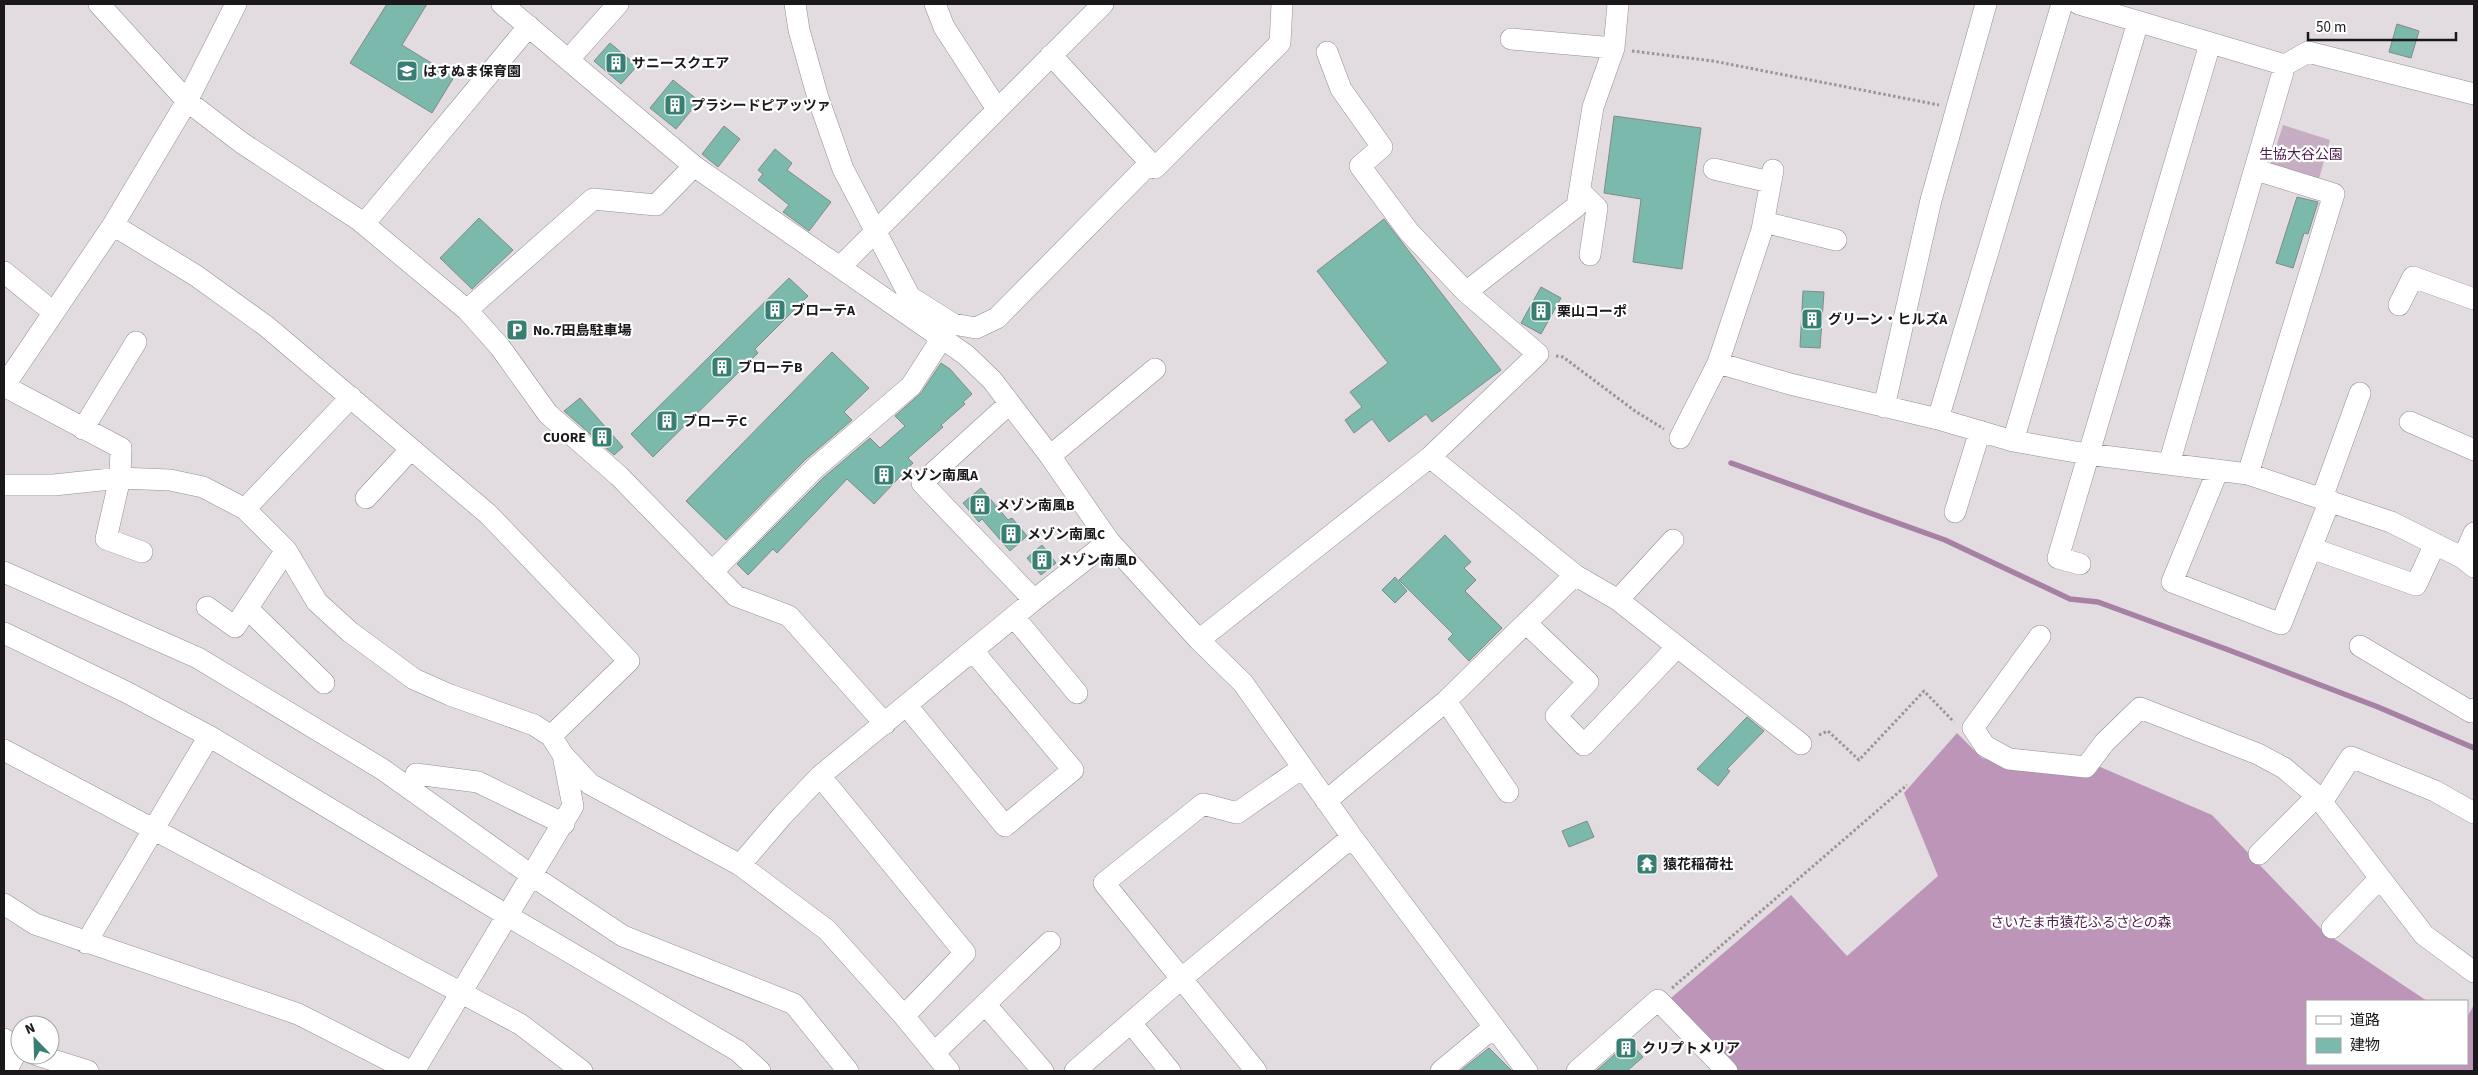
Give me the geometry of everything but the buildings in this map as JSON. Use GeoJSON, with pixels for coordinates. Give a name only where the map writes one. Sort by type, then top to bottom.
{"type":"FeatureCollection","features":[{"type":"Feature","properties":{"kind":"street"},"geometry":{"type":"LineString","coordinates":[[98,4],[187,101],[242,143],[364,224],[466,310],[500,347],[548,414],[619,476],[736,596],[789,616],[885,724]]}},
{"type":"Feature","properties":{"kind":"street"},"geometry":{"type":"LineString","coordinates":[[142,552],[106,539],[120,478],[121,448],[4,386],[112,225],[187,101],[236,4]]}},
{"type":"Feature","properties":{"kind":"street"},"geometry":{"type":"LineString","coordinates":[[570,59],[618,4]]}},
{"type":"Feature","properties":{"kind":"street"},"geometry":{"type":"LineString","coordinates":[[795,4],[799,30],[821,107],[843,169],[910,297],[954,324],[976,328],[997,318],[1150,162]]}},
{"type":"Feature","properties":{"kind":"street"},"geometry":{"type":"LineString","coordinates":[[935,4],[944,27],[997,109]]}},
{"type":"Feature","properties":{"kind":"street"},"geometry":{"type":"LineString","coordinates":[[840,267],[1103,4]]}},
{"type":"Feature","properties":{"kind":"street"},"geometry":{"type":"LineString","coordinates":[[1051,55],[1155,168],[1280,43],[1282,4]]}},
{"type":"Feature","properties":{"kind":"street"},"geometry":{"type":"LineString","coordinates":[[1466,292],[1578,206],[1593,107],[1614,48],[1618,4]]}},
{"type":"Feature","properties":{"kind":"street"},"geometry":{"type":"LineString","coordinates":[[1884,407],[1932,200],[1986,4]]}},
{"type":"Feature","properties":{"kind":"street"},"geometry":{"type":"LineString","coordinates":[[1938,419],[2062,4]]}},
{"type":"Feature","properties":{"kind":"street"},"geometry":{"type":"LineString","coordinates":[[2079,4],[2284,65],[2308,52],[2474,94]]}},
{"type":"Feature","properties":{"kind":"street"},"geometry":{"type":"LineString","coordinates":[[506,5],[694,166],[966,355],[992,380],[1050,456],[1109,541],[1199,640],[1243,683],[1352,837],[1528,1071]]}},
{"type":"Feature","properties":{"kind":"street"},"geometry":{"type":"LineString","coordinates":[[2013,441],[2138,22]]}},
{"type":"Feature","properties":{"kind":"street"},"geometry":{"type":"LineString","coordinates":[[364,224],[529,26]]}},
{"type":"Feature","properties":{"kind":"street"},"geometry":{"type":"LineString","coordinates":[[1511,39],[1614,48]]}},
{"type":"Feature","properties":{"kind":"street"},"geometry":{"type":"LineString","coordinates":[[2080,564],[2058,558],[2087,454],[2210,44]]}},
{"type":"Feature","properties":{"kind":"street"},"geometry":{"type":"LineString","coordinates":[[1199,640],[1430,457],[1538,354],[1466,292],[1409,232],[1360,166],[1382,146],[1341,89],[1327,52]]}},
{"type":"Feature","properties":{"kind":"street"},"geometry":{"type":"LineString","coordinates":[[2169,464],[2256,170],[2284,65]]}},
{"type":"Feature","properties":{"kind":"street"},"geometry":{"type":"LineString","coordinates":[[466,310],[593,199],[656,205],[694,166]]}},
{"type":"Feature","properties":{"kind":"street"},"geometry":{"type":"LineString","coordinates":[[1680,438],[1718,363],[1764,222],[1772,176],[1714,169]]}},
{"type":"Feature","properties":{"kind":"street"},"geometry":{"type":"LineString","coordinates":[[2248,474],[2334,194],[2256,170]]}},
{"type":"Feature","properties":{"kind":"street"},"geometry":{"type":"LineString","coordinates":[[1580,191],[1597,208],[1590,255]]}},
{"type":"Feature","properties":{"kind":"street"},"geometry":{"type":"LineString","coordinates":[[1764,222],[1836,240]]}},
{"type":"Feature","properties":{"kind":"street"},"geometry":{"type":"LineString","coordinates":[[112,225],[195,275],[266,326],[488,514],[629,661],[551,736]]}},
{"type":"Feature","properties":{"kind":"street"},"geometry":{"type":"LineString","coordinates":[[4,272],[53,312]]}},
{"type":"Feature","properties":{"kind":"street"},"geometry":{"type":"LineString","coordinates":[[2399,305],[2413,277],[2474,299]]}},
{"type":"Feature","properties":{"kind":"street"},"geometry":{"type":"LineString","coordinates":[[712,572],[814,469],[912,386],[942,338]]}},
{"type":"Feature","properties":{"kind":"street"},"geometry":{"type":"LineString","coordinates":[[83,429],[136,342]]}},
{"type":"Feature","properties":{"kind":"street"},"geometry":{"type":"LineString","coordinates":[[1718,363],[1790,384],[1938,419],[2013,441],[2087,454],[2248,474],[2391,522],[2469,562],[2474,533]]}},
{"type":"Feature","properties":{"kind":"street"},"geometry":{"type":"LineString","coordinates":[[1050,456],[1156,369]]}},
{"type":"Feature","properties":{"kind":"street"},"geometry":{"type":"LineString","coordinates":[[2218,470],[2172,582],[2281,624],[2311,548],[2360,394]]}},
{"type":"Feature","properties":{"kind":"street"},"geometry":{"type":"LineString","coordinates":[[245,509],[350,397]]}},
{"type":"Feature","properties":{"kind":"street"},"geometry":{"type":"LineString","coordinates":[[1009,404],[922,483],[1034,600]]}},
{"type":"Feature","properties":{"kind":"street"},"geometry":{"type":"LineString","coordinates":[[2410,422],[2474,450]]}},
{"type":"Feature","properties":{"kind":"street"},"geometry":{"type":"LineString","coordinates":[[1955,512],[1980,432]]}},
{"type":"Feature","properties":{"kind":"street"},"geometry":{"type":"LineString","coordinates":[[366,498],[411,450]]}},
{"type":"Feature","properties":{"kind":"street"},"geometry":{"type":"LineString","coordinates":[[1430,457],[1575,575],[1618,600],[1800,744]]}},
{"type":"Feature","properties":{"kind":"street"},"geometry":{"type":"LineString","coordinates":[[4,485],[54,485],[120,478],[170,480],[203,488],[245,509],[286,550],[317,602],[350,632],[414,679],[450,695],[534,725],[551,736],[563,755],[590,784],[740,865],[827,930],[904,1016],[948,1071]]}},
{"type":"Feature","properties":{"kind":"street"},"geometry":{"type":"LineString","coordinates":[[1618,600],[1673,540]]}},
{"type":"Feature","properties":{"kind":"street"},"geometry":{"type":"LineString","coordinates":[[740,865],[782,816],[820,776],[1034,600],[1109,541]]}},
{"type":"Feature","properties":{"kind":"street"},"geometry":{"type":"LineString","coordinates":[[2311,548],[2416,585],[2435,544]]}},
{"type":"Feature","properties":{"kind":"street"},"geometry":{"type":"LineString","coordinates":[[207,607],[235,627],[286,550]]}},
{"type":"Feature","properties":{"kind":"street"},"geometry":{"type":"LineString","coordinates":[[4,572],[198,658],[382,769],[430,801],[531,875],[624,936],[794,1004],[848,1071]]}},
{"type":"Feature","properties":{"kind":"street"},"geometry":{"type":"LineString","coordinates":[[1326,801],[1446,701],[1575,575]]}},
{"type":"Feature","properties":{"kind":"street"},"geometry":{"type":"LineString","coordinates":[[248,609],[324,683]]}},
{"type":"Feature","properties":{"kind":"street"},"geometry":{"type":"LineString","coordinates":[[1014,617],[1077,693]]}},
{"type":"Feature","properties":{"kind":"street"},"geometry":{"type":"LineString","coordinates":[[1526,623],[1588,682],[1556,716],[1584,745],[1677,647]]}},
{"type":"Feature","properties":{"kind":"street"},"geometry":{"type":"LineString","coordinates":[[4,633],[126,692],[209,736],[508,916],[738,1051],[760,1071]]}},
{"type":"Feature","properties":{"kind":"street"},"geometry":{"type":"LineString","coordinates":[[2040,636],[1972,728],[1985,746],[2009,759],[2086,767],[2104,743],[2140,708],[2258,754],[2284,768],[2319,799],[2424,936],[2474,972]]}},
{"type":"Feature","properties":{"kind":"street"},"geometry":{"type":"LineString","coordinates":[[2360,646],[2471,712],[2474,710]]}},
{"type":"Feature","properties":{"kind":"street"},"geometry":{"type":"LineString","coordinates":[[907,706],[1005,826],[1073,770],[973,651]]}},
{"type":"Feature","properties":{"kind":"street"},"geometry":{"type":"LineString","coordinates":[[1446,701],[1508,792]]}},
{"type":"Feature","properties":{"kind":"street"},"geometry":{"type":"LineString","coordinates":[[86,943],[209,736]]}},
{"type":"Feature","properties":{"kind":"street"},"geometry":{"type":"LineString","coordinates":[[4,750],[520,1024],[582,1071]]}},
{"type":"Feature","properties":{"kind":"street"},"geometry":{"type":"LineString","coordinates":[[414,1071],[463,993],[573,806],[563,755]]}},
{"type":"Feature","properties":{"kind":"street"},"geometry":{"type":"LineString","coordinates":[[2259,854],[2319,799],[2351,757],[2435,791],[2474,813]]}},
{"type":"Feature","properties":{"kind":"street"},"geometry":{"type":"LineString","coordinates":[[1256,1071],[1104,883],[1203,804],[1237,813],[1302,768]]}},
{"type":"Feature","properties":{"kind":"street"},"geometry":{"type":"LineString","coordinates":[[416,774],[478,782],[564,824]]}},
{"type":"Feature","properties":{"kind":"street"},"geometry":{"type":"LineString","coordinates":[[820,776],[965,953],[904,1016]]}},
{"type":"Feature","properties":{"kind":"street"},"geometry":{"type":"LineString","coordinates":[[1078,1070],[1181,979],[1352,837]]}},
{"type":"Feature","properties":{"kind":"street"},"geometry":{"type":"LineString","coordinates":[[2332,928],[2380,878]]}},
{"type":"Feature","properties":{"kind":"street"},"geometry":{"type":"LineString","coordinates":[[4,904],[35,924],[298,1014],[410,1071]]}},
{"type":"Feature","properties":{"kind":"street"},"geometry":{"type":"LineString","coordinates":[[934,1053],[1050,942]]}},
{"type":"Feature","properties":{"kind":"street"},"geometry":{"type":"LineString","coordinates":[[1577,1071],[1658,1000],[1728,1071]]}},
{"type":"Feature","properties":{"kind":"street"},"geometry":{"type":"LineString","coordinates":[[985,1004],[1043,1071]]}},
{"type":"Feature","properties":{"kind":"street"},"geometry":{"type":"LineString","coordinates":[[1131,1023],[1170,1071]]}},
{"type":"Feature","properties":{"kind":"street"},"geometry":{"type":"LineString","coordinates":[[1441,1071],[1494,1027]]}},
{"type":"Feature","properties":{"kind":"street"},"geometry":{"type":"LineString","coordinates":[[60,1062],[88,1071]]}},
{"type":"Feature","properties":{"kind":"path"},"geometry":{"type":"LineString","coordinates":[[1614,48],[1713,61],[1957,109]]}},
{"type":"Feature","properties":{"kind":"path"},"geometry":{"type":"LineString","coordinates":[[1538,354],[1562,357],[1635,411],[1680,438]]}},
{"type":"Feature","properties":{"kind":"path"},"geometry":{"type":"LineString","coordinates":[[1800,744],[1828,731],[1859,760],[1924,691],[1958,726]]}},
{"type":"Feature","properties":{"kind":"path"},"geometry":{"type":"LineString","coordinates":[[1658,1000],[1907,785]]}},
{"type":"Feature","properties":{"kind":"green space","name":"生協大谷公園"},"geometry":{"type":"Polygon","coordinates":[[[2283,125],[2330,140],[2318,182],[2274,169],[2271,163],[2283,125]]]}},
{"type":"Feature","properties":{"kind":"green space","name":"さいたま市猿花ふるさとの森"},"geometry":{"type":"Polygon","coordinates":[[[1957,733],[1982,758],[2006,765],[2098,766],[2212,815],[2324,932],[2426,1000],[2306,1000],[2306,1065],[2468,1065],[2468,1015],[2474,1005],[2474,1071],[1739,1071],[1671,998],[1791,895],[1847,956],[1938,876],[1904,793],[1957,733]]]}},
{"type":"Feature","properties":{"kind":"waterway"},"geometry":{"type":"LineString","coordinates":[[1731,463],[1945,540],[2070,599],[2098,602],[2226,649],[2378,707],[2474,748]]}},
{"type":"Feature","properties":{"kind":"place","name":"サニースクエア"},"geometry":{"type":"Point","coordinates":[616,63]}},
{"type":"Feature","properties":{"kind":"place","name":"はすぬま保育園"},"geometry":{"type":"Point","coordinates":[407,71]}},
{"type":"Feature","properties":{"kind":"place","name":"プラシードピアッツァ"},"geometry":{"type":"Point","coordinates":[675,105]}},
{"type":"Feature","properties":{"kind":"place","name":"ブローテA"},"geometry":{"type":"Point","coordinates":[775,310]}},
{"type":"Feature","properties":{"kind":"place","name":"栗山コーポ"},"geometry":{"type":"Point","coordinates":[1541,311]}},
{"type":"Feature","properties":{"kind":"place","name":"グリーン・ヒルズA"},"geometry":{"type":"Point","coordinates":[1812,319]}},
{"type":"Feature","properties":{"kind":"place","name":"No.7田島駐車場"},"geometry":{"type":"Point","coordinates":[517,330]}},
{"type":"Feature","properties":{"kind":"place","name":"ブローテB"},"geometry":{"type":"Point","coordinates":[722,367]}},
{"type":"Feature","properties":{"kind":"place","name":"ブローテC"},"geometry":{"type":"Point","coordinates":[667,421]}},
{"type":"Feature","properties":{"kind":"place","name":"CUORE"},"geometry":{"type":"Point","coordinates":[602,437]}},
{"type":"Feature","properties":{"kind":"place","name":"メゾン南風A"},"geometry":{"type":"Point","coordinates":[884,475]}},
{"type":"Feature","properties":{"kind":"place","name":"メゾン南風B"},"geometry":{"type":"Point","coordinates":[980,505]}},
{"type":"Feature","properties":{"kind":"place","name":"メゾン南風C"},"geometry":{"type":"Point","coordinates":[1011,534]}},
{"type":"Feature","properties":{"kind":"place","name":"メゾン南風D"},"geometry":{"type":"Point","coordinates":[1042,560]}},
{"type":"Feature","properties":{"kind":"place","name":"猿花稲荷社"},"geometry":{"type":"Point","coordinates":[1647,864]}},
{"type":"Feature","properties":{"kind":"place","name":"クリプトメリア"},"geometry":{"type":"Point","coordinates":[1626,1048]}}]}
